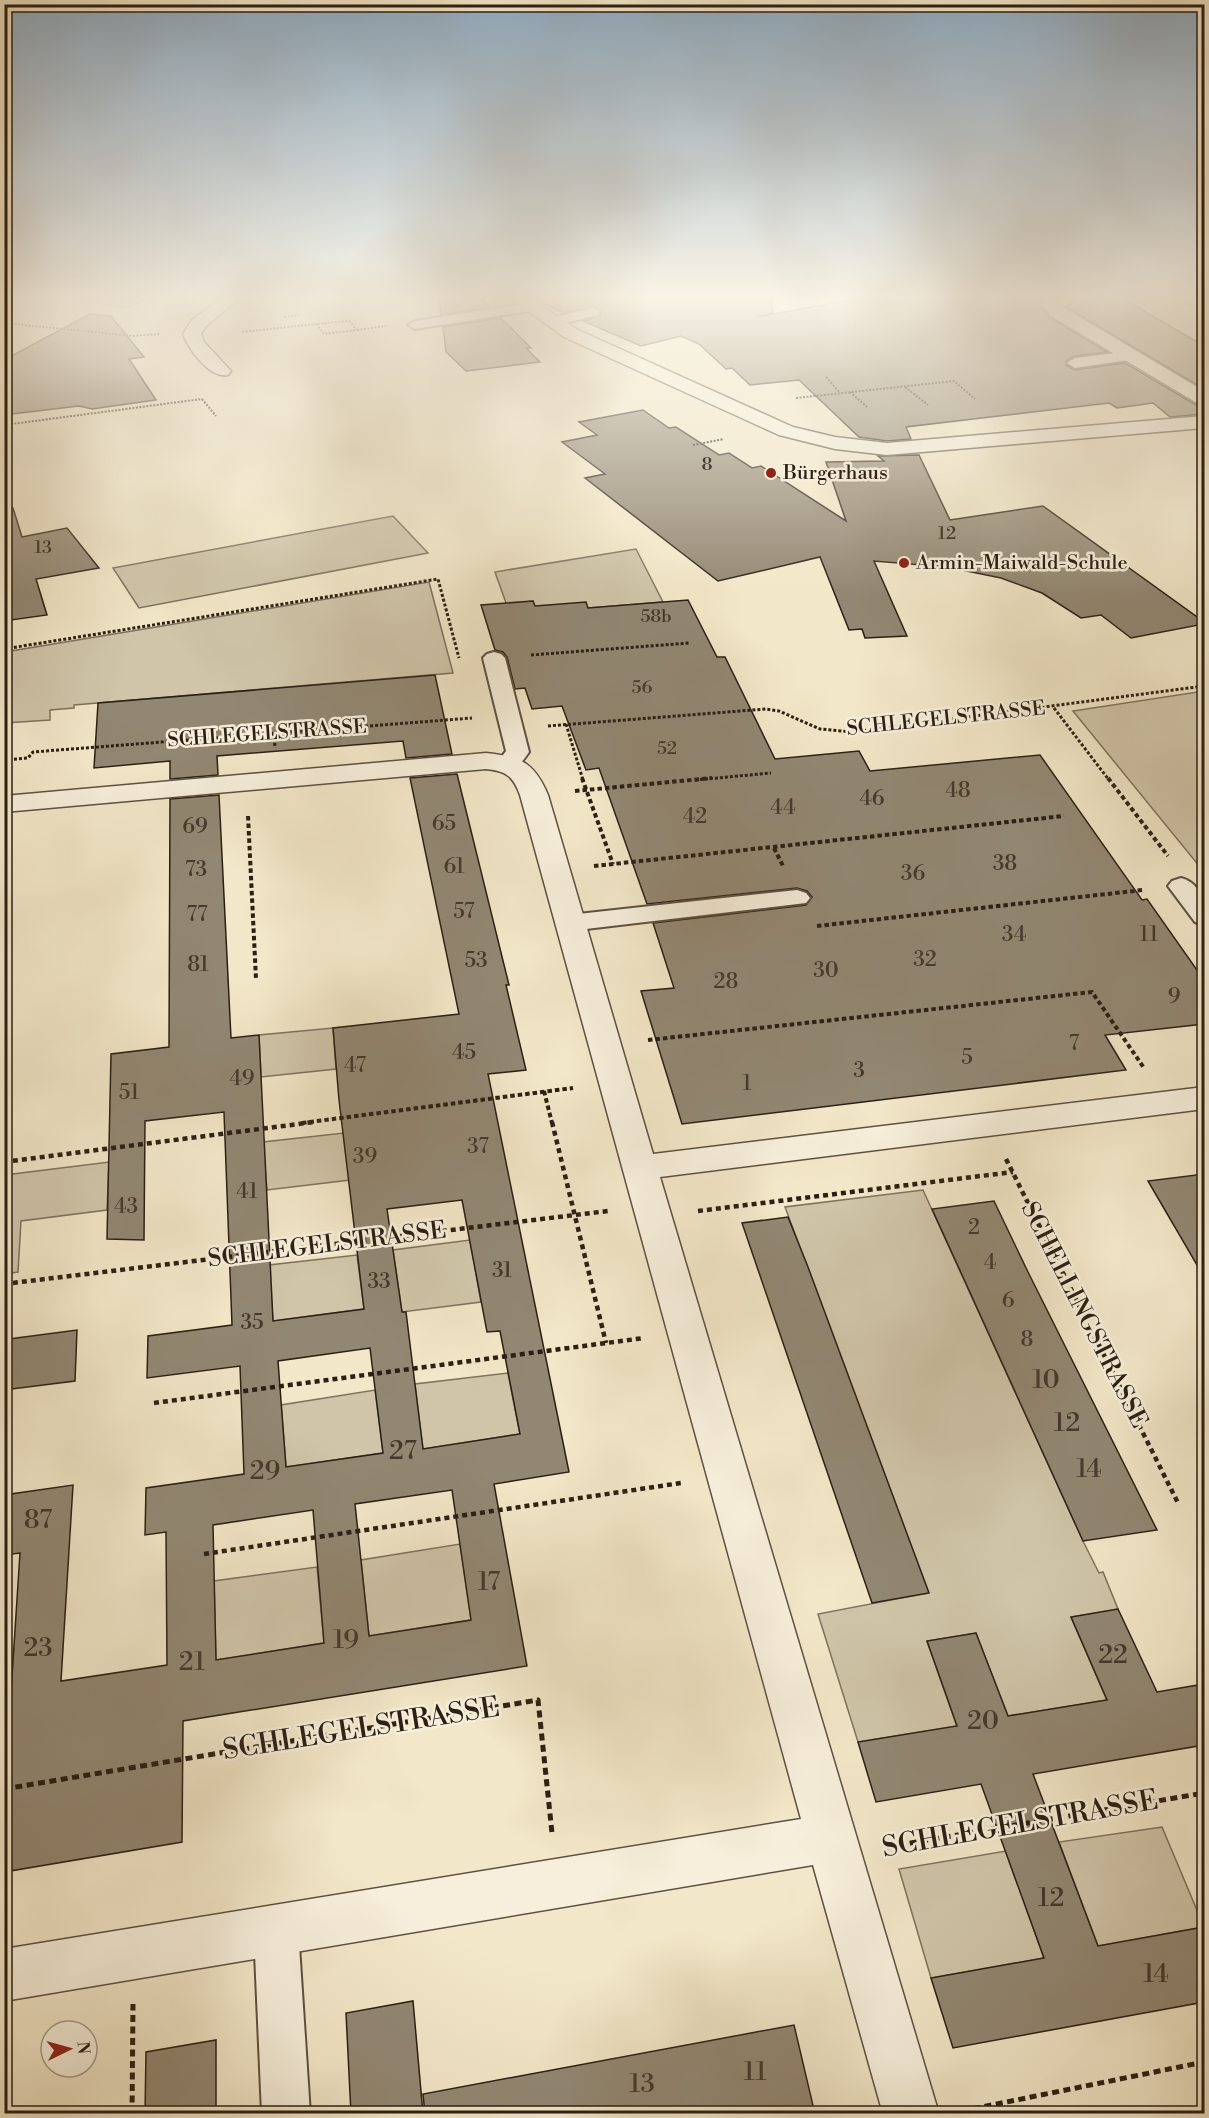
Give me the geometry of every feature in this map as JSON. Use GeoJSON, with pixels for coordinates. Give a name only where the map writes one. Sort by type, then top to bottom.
{"type":"FeatureCollection","features":[{"type":"Feature","properties":{"kind":"street"},"geometry":{"type":"LineString","coordinates":[[716,398],[786,431],[814,440],[887,449],[1204,422]]}},
{"type":"Feature","properties":{"kind":"street","name":"SCHLEGELSTRASSE"},"geometry":{"type":"LineString","coordinates":[[4,804],[486,761],[508,763]]}},
{"type":"Feature","properties":{"kind":"street"},"geometry":{"type":"LineString","coordinates":[[508,763],[526,774],[534,795],[726,1476],[834,1846],[933,2113]]}},
{"type":"Feature","properties":{"kind":"street"},"geometry":{"type":"LineString","coordinates":[[639,1168],[1204,1098]]}},
{"type":"Feature","properties":{"kind":"street"},"geometry":{"type":"LineString","coordinates":[[4,1975],[134,1955],[556,1882],[834,1846]]}},
{"type":"Feature","properties":{"kind":"lane"},"geometry":{"type":"LineString","coordinates":[[494,658],[518,752],[508,763]]}},
{"type":"Feature","properties":{"kind":"lane"},"geometry":{"type":"LineString","coordinates":[[1181,886],[1204,917]]}},
{"type":"Feature","properties":{"kind":"lane"},"geometry":{"type":"LineString","coordinates":[[570,923],[797,898]]}},
{"type":"Feature","properties":{"kind":"lane"},"geometry":{"type":"LineString","coordinates":[[276,1930],[286,2114]]}},
{"type":"Feature","properties":{"kind":"path"},"geometry":{"type":"LineString","coordinates":[[743,410],[799,398]]}},
{"type":"Feature","properties":{"kind":"path"},"geometry":{"type":"LineString","coordinates":[[857,398],[867,407]]}},
{"type":"Feature","properties":{"kind":"path"},"geometry":{"type":"LineString","coordinates":[[919,398],[928,405]]}},
{"type":"Feature","properties":{"kind":"path"},"geometry":{"type":"LineString","coordinates":[[4,425],[202,399]]}},
{"type":"Feature","properties":{"kind":"path"},"geometry":{"type":"LineString","coordinates":[[4,649],[438,579],[459,660]]}},
{"type":"Feature","properties":{"kind":"path"},"geometry":{"type":"LineString","coordinates":[[494,658],[689,643]]}},
{"type":"Feature","properties":{"kind":"path"},"geometry":{"type":"LineString","coordinates":[[1203,686],[1204,691]]}},
{"type":"Feature","properties":{"kind":"path","name":"SCHLEGELSTRASSE"},"geometry":{"type":"LineString","coordinates":[[4,760],[28,758],[33,752],[510,722],[566,724],[766,709],[778,711],[820,729],[853,732],[1203,686]]}},
{"type":"Feature","properties":{"kind":"path"},"geometry":{"type":"LineString","coordinates":[[774,848],[810,927],[1181,886],[1188,882],[1053,707]]}},
{"type":"Feature","properties":{"kind":"path"},"geometry":{"type":"LineString","coordinates":[[566,724],[586,790],[613,864]]}},
{"type":"Feature","properties":{"kind":"path"},"geometry":{"type":"LineString","coordinates":[[534,795],[771,773]]}},
{"type":"Feature","properties":{"kind":"path","name":"SCHLEGELSTRASSE"},"geometry":{"type":"LineString","coordinates":[[246,782],[256,979]]}},
{"type":"Feature","properties":{"kind":"path"},"geometry":{"type":"LineString","coordinates":[[554,870],[1064,816]]}},
{"type":"Feature","properties":{"kind":"path"},"geometry":{"type":"LineString","coordinates":[[605,1045],[1092,992],[1167,1103]]}},
{"type":"Feature","properties":{"kind":"path"},"geometry":{"type":"LineString","coordinates":[[4,1162],[615,1082]]}},
{"type":"Feature","properties":{"kind":"path"},"geometry":{"type":"LineString","coordinates":[[544,1092],[606,1342]]}},
{"type":"Feature","properties":{"kind":"path","name":"SCHELLINGSTRASSE"},"geometry":{"type":"LineString","coordinates":[[990,1126],[1178,1503]]}},
{"type":"Feature","properties":{"kind":"path"},"geometry":{"type":"LineString","coordinates":[[696,1211],[1013,1172]]}},
{"type":"Feature","properties":{"kind":"path","name":"SCHLEGELSTRASSE"},"geometry":{"type":"LineString","coordinates":[[4,1284],[650,1206]]}},
{"type":"Feature","properties":{"kind":"path"},"geometry":{"type":"LineString","coordinates":[[154,1403],[686,1332]]}},
{"type":"Feature","properties":{"kind":"path"},"geometry":{"type":"LineString","coordinates":[[204,1554],[726,1476]]}},
{"type":"Feature","properties":{"kind":"path","name":"SCHLEGELSTRASSE"},"geometry":{"type":"LineString","coordinates":[[4,1789],[538,1700],[556,1882]]}},
{"type":"Feature","properties":{"kind":"path","name":"SCHLEGELSTRASSE"},"geometry":{"type":"LineString","coordinates":[[834,1846],[1204,1793]]}},
{"type":"Feature","properties":{"kind":"path"},"geometry":{"type":"LineString","coordinates":[[132,2114],[134,1955]]}},
{"type":"Feature","properties":{"kind":"path"},"geometry":{"type":"LineString","coordinates":[[933,2113],[1204,2062]]}},
{"type":"Feature","properties":{"kind":"shaded area"},"geometry":{"type":"Polygon","coordinates":[[[393,516],[428,553],[139,608],[113,568],[393,516]]]}},
{"type":"Feature","properties":{"kind":"shaded area"},"geometry":{"type":"Polygon","coordinates":[[[636,549],[663,602],[588,608],[535,606],[533,601],[506,603],[495,572],[636,549]]]}},
{"type":"Feature","properties":{"kind":"shaded area"},"geometry":{"type":"Polygon","coordinates":[[[429,582],[453,673],[74,705],[74,708],[50,710],[50,720],[5,723],[5,652],[429,582]]]}},
{"type":"Feature","properties":{"kind":"shaded area"},"geometry":{"type":"Polygon","coordinates":[[[1204,691],[1204,872],[1073,711],[1204,691]]]}},
{"type":"Feature","properties":{"kind":"shaded area"},"geometry":{"type":"Polygon","coordinates":[[[333,1028],[336,1069],[261,1077],[259,1035],[333,1028]]]}},
{"type":"Feature","properties":{"kind":"shaded area"},"geometry":{"type":"Polygon","coordinates":[[[344,1133],[350,1180],[267,1190],[263,1142],[344,1133]]]}},
{"type":"Feature","properties":{"kind":"shaded area"},"geometry":{"type":"Polygon","coordinates":[[[109,1162],[107,1210],[21,1221],[18,1272],[5,1274],[5,1175],[109,1162]]]}},
{"type":"Feature","properties":{"kind":"shaded area"},"geometry":{"type":"Polygon","coordinates":[[[923,1190],[1083,1541],[1099,1573],[1103,1572],[1118,1609],[1071,1617],[1107,1700],[1008,1716],[976,1633],[927,1641],[957,1726],[858,1742],[818,1614],[928,1593],[785,1207],[923,1190]]]}},
{"type":"Feature","properties":{"kind":"shaded area"},"geometry":{"type":"Polygon","coordinates":[[[470,1240],[481,1302],[402,1312],[393,1250],[470,1240]]]}},
{"type":"Feature","properties":{"kind":"shaded area"},"geometry":{"type":"Polygon","coordinates":[[[357,1255],[364,1309],[273,1321],[269,1265],[357,1255]]]}},
{"type":"Feature","properties":{"kind":"shaded area"},"geometry":{"type":"Polygon","coordinates":[[[508,1373],[520,1434],[423,1449],[415,1384],[508,1373]]]}},
{"type":"Feature","properties":{"kind":"shaded area"},"geometry":{"type":"Polygon","coordinates":[[[375,1390],[383,1453],[286,1467],[281,1405],[375,1390]]]}},
{"type":"Feature","properties":{"kind":"shaded area"},"geometry":{"type":"Polygon","coordinates":[[[460,1544],[471,1620],[369,1636],[361,1560],[460,1544]]]}},
{"type":"Feature","properties":{"kind":"shaded area"},"geometry":{"type":"Polygon","coordinates":[[[317,1567],[324,1643],[216,1660],[214,1581],[317,1567]]]}},
{"type":"Feature","properties":{"kind":"shaded area"},"geometry":{"type":"Polygon","coordinates":[[[1162,1827],[1204,1927],[1098,1946],[1059,1842],[1162,1827]]]}},
{"type":"Feature","properties":{"kind":"shaded area"},"geometry":{"type":"Polygon","coordinates":[[[1006,1851],[1044,1958],[931,1978],[899,1869],[1006,1851]]]}},
{"type":"Feature","properties":{"kind":"building"},"geometry":{"type":"Polygon","coordinates":[[[4,398],[155,398],[156,400],[92,409],[79,406],[4,415],[4,398]]]}},
{"type":"Feature","properties":{"kind":"building"},"geometry":{"type":"Polygon","coordinates":[[[818,398],[1184,398],[1204,407],[1204,414],[1170,417],[1153,403],[1117,408],[1109,403],[906,427],[911,439],[887,441],[859,437],[818,398]]]}},
{"type":"Feature","properties":{"kind":"building"},"geometry":{"type":"Polygon","coordinates":[[[643,410],[669,428],[676,427],[719,455],[729,453],[752,468],[761,466],[846,521],[826,462],[884,461],[878,456],[919,455],[950,520],[1043,506],[1204,624],[1131,638],[1101,615],[1081,618],[1042,593],[1001,578],[947,567],[874,561],[907,636],[865,638],[862,629],[849,630],[820,557],[718,581],[585,478],[605,474],[562,442],[597,435],[579,422],[643,410]]]}},
{"type":"Feature","properties":{"kind":"building"},"geometry":{"type":"Polygon","coordinates":[[[13,508],[22,537],[67,528],[99,568],[36,579],[47,615],[4,621],[4,509],[13,508]]]}},
{"type":"Feature","properties":{"kind":"building"},"geometry":{"type":"Polygon","coordinates":[[[688,600],[717,657],[725,657],[775,759],[859,751],[870,771],[1040,755],[1142,900],[1147,899],[1204,980],[1204,1024],[1105,1035],[1126,1070],[682,1124],[641,991],[674,988],[653,923],[806,905],[812,897],[807,891],[797,888],[647,904],[599,768],[586,770],[562,706],[532,709],[525,688],[515,689],[507,657],[503,652],[495,650],[481,605],[533,601],[535,606],[586,602],[588,608],[688,600]]]}},
{"type":"Feature","properties":{"kind":"building"},"geometry":{"type":"Polygon","coordinates":[[[435,675],[452,754],[406,758],[403,741],[217,756],[218,775],[170,779],[170,761],[94,768],[98,703],[435,675]]]}},
{"type":"Feature","properties":{"kind":"building"},"geometry":{"type":"Polygon","coordinates":[[[457,774],[509,985],[506,985],[526,1070],[488,1074],[569,1472],[494,1484],[527,1666],[183,1721],[182,1842],[4,1872],[4,1693],[11,1692],[20,1553],[4,1555],[4,1495],[73,1485],[61,1681],[167,1665],[166,1532],[145,1535],[146,1488],[244,1474],[240,1366],[147,1378],[148,1336],[232,1325],[224,1112],[145,1121],[144,1240],[107,1239],[111,1054],[169,1047],[170,799],[219,795],[231,1038],[259,1035],[273,1321],[364,1309],[339,1100],[333,1028],[459,1014],[410,778],[457,774]],[[462,1200],[387,1209],[402,1312],[406,1312],[423,1449],[520,1434],[500,1331],[487,1332],[462,1200]],[[370,1348],[278,1361],[286,1467],[383,1453],[370,1348]],[[452,1490],[355,1504],[369,1636],[471,1620],[452,1490]],[[313,1510],[213,1525],[216,1660],[324,1643],[313,1510]]]}},
{"type":"Feature","properties":{"kind":"building"},"geometry":{"type":"Polygon","coordinates":[[[1204,1174],[1204,1277],[1148,1181],[1204,1174]]]}},
{"type":"Feature","properties":{"kind":"building"},"geometry":{"type":"Polygon","coordinates":[[[994,1201],[1157,1530],[1083,1541],[932,1209],[994,1201]]]}},
{"type":"Feature","properties":{"kind":"building"},"geometry":{"type":"Polygon","coordinates":[[[788,1217],[929,1593],[872,1603],[742,1223],[788,1217]]]}},
{"type":"Feature","properties":{"kind":"building"},"geometry":{"type":"Polygon","coordinates":[[[77,1330],[75,1381],[4,1390],[9,1339],[77,1330]]]}},
{"type":"Feature","properties":{"kind":"building"},"geometry":{"type":"Polygon","coordinates":[[[1118,1609],[1157,1692],[1204,1684],[1204,1745],[1033,1774],[1098,1946],[1204,1927],[1204,2002],[953,2048],[931,1978],[1044,1958],[981,1784],[876,1802],[858,1742],[957,1726],[927,1641],[976,1633],[1008,1716],[1107,1700],[1071,1617],[1118,1609]]]}},
{"type":"Feature","properties":{"kind":"building"},"geometry":{"type":"Polygon","coordinates":[[[413,2001],[423,2114],[351,2114],[346,2013],[413,2001]]]}},
{"type":"Feature","properties":{"kind":"building"},"geometry":{"type":"Polygon","coordinates":[[[794,2025],[815,2114],[425,2114],[423,2094],[794,2025]]]}},
{"type":"Feature","properties":{"kind":"building"},"geometry":{"type":"Polygon","coordinates":[[[216,2040],[216,2114],[145,2114],[146,2052],[216,2040]]]}},
{"type":"Feature","properties":{"kind":"place","name":"Bürgerhaus"},"geometry":{"type":"Point","coordinates":[771,473]}},
{"type":"Feature","properties":{"kind":"place","name":"Armin-Maiwald-Schule"},"geometry":{"type":"Point","coordinates":[904,563]}}]}
